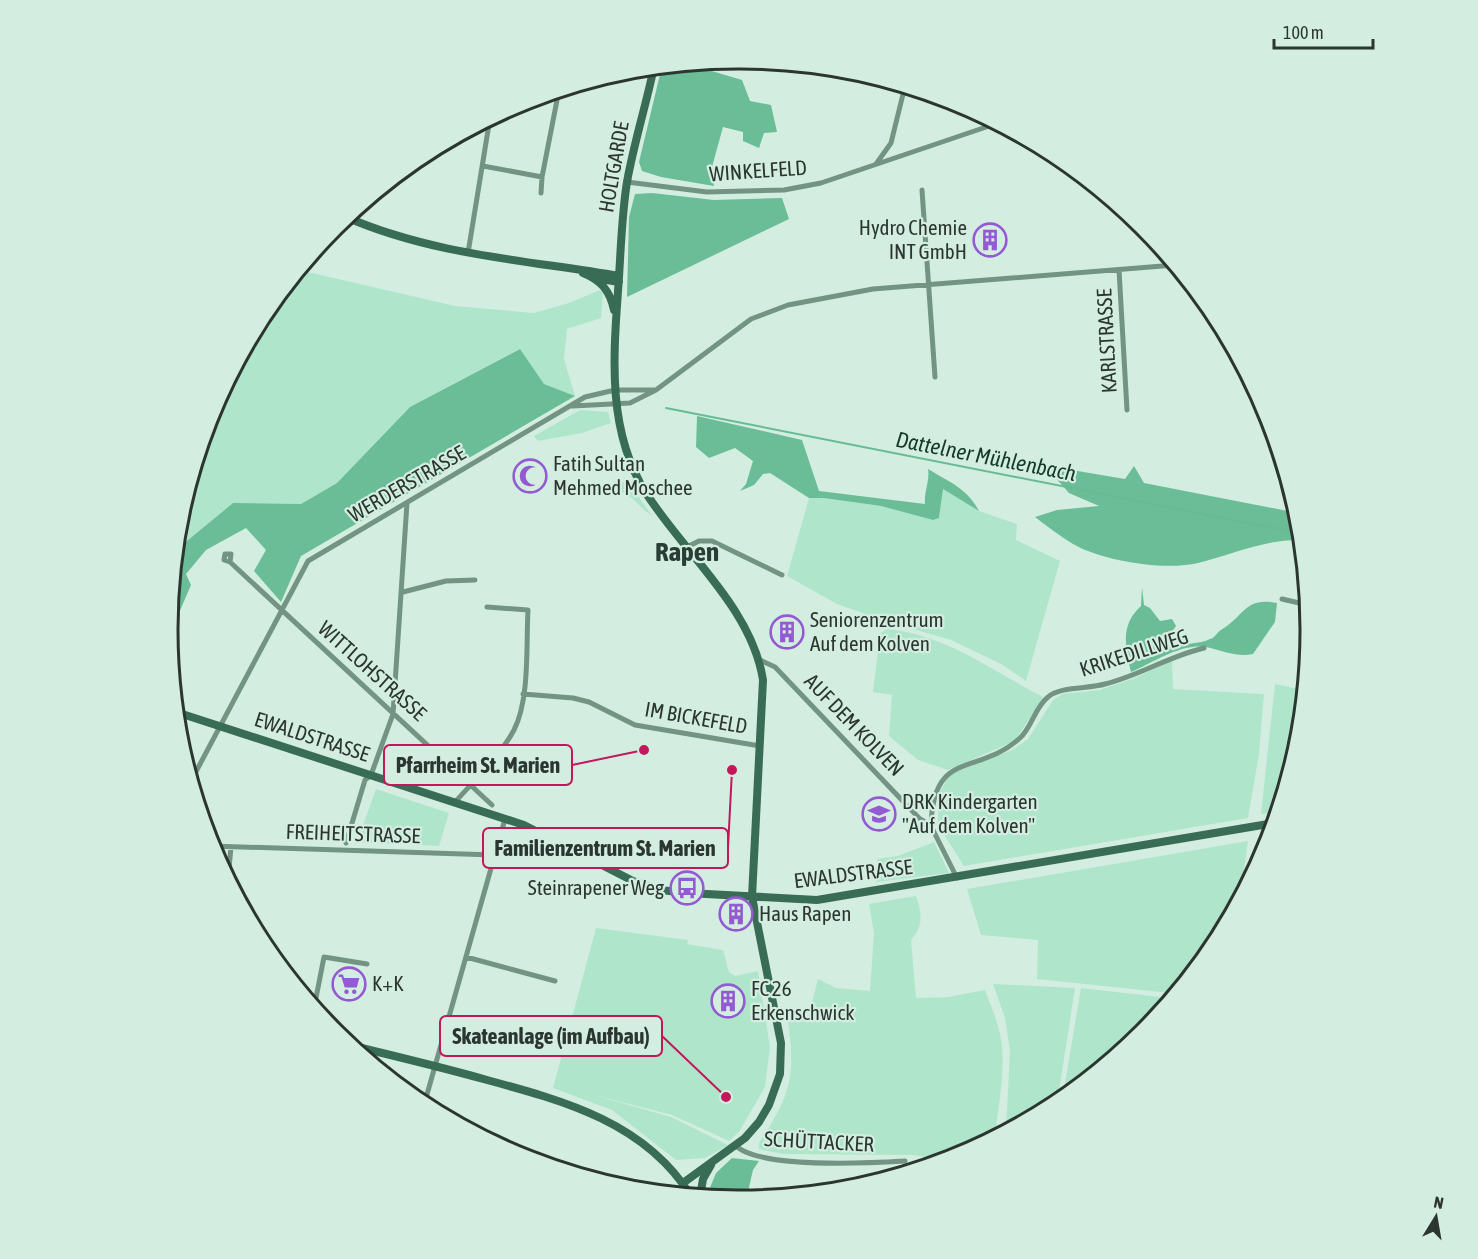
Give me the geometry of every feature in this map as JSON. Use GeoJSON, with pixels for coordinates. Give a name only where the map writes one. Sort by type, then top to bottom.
{"type":"FeatureCollection","features":[{"type":"Feature","properties":{"kind":"street","name":"HOLTGARDE"},"geometry":{"type":"LineString","coordinates":[[619,279],[627,183],[652,76]]}},
{"type":"Feature","properties":{"kind":"street"},"geometry":{"type":"LineString","coordinates":[[875,165],[891,143],[904,94]]}},
{"type":"Feature","properties":{"kind":"street"},"geometry":{"type":"LineString","coordinates":[[541,193],[557,100]]}},
{"type":"Feature","properties":{"kind":"street","name":"WINKELFELD"},"geometry":{"type":"LineString","coordinates":[[627,183],[707,192],[784,190],[821,183],[987,127]]}},
{"type":"Feature","properties":{"kind":"street"},"geometry":{"type":"LineString","coordinates":[[468,254],[488,128]]}},
{"type":"Feature","properties":{"kind":"street"},"geometry":{"type":"LineString","coordinates":[[483,166],[542,177]]}},
{"type":"Feature","properties":{"kind":"street"},"geometry":{"type":"LineString","coordinates":[[922,190],[935,377]]}},
{"type":"Feature","properties":{"kind":"street"},"geometry":{"type":"LineString","coordinates":[[356,221],[397,237],[468,254],[619,279]]}},
{"type":"Feature","properties":{"kind":"street","name":"KARLSTRASSE"},"geometry":{"type":"LineString","coordinates":[[615,404],[630,403],[656,390],[751,319],[788,305],[827,296],[928,285],[1166,267]]}},
{"type":"Feature","properties":{"kind":"street"},"geometry":{"type":"LineString","coordinates":[[574,270],[594,277],[619,279]]}},
{"type":"Feature","properties":{"kind":"street","name":"KARLSTRASSE"},"geometry":{"type":"LineString","coordinates":[[1119,270],[1127,410]]}},
{"type":"Feature","properties":{"kind":"street"},"geometry":{"type":"LineString","coordinates":[[594,277],[608,290],[616,323]]}},
{"type":"Feature","properties":{"kind":"street"},"geometry":{"type":"LineString","coordinates":[[619,279],[615,404],[634,472],[647,495],[748,632],[760,660],[763,680],[752,897],[781,1043],[780,1074],[769,1105],[759,1122],[735,1145],[683,1183]]}},
{"type":"Feature","properties":{"kind":"street"},"geometry":{"type":"LineString","coordinates":[[615,390],[656,390]]}},
{"type":"Feature","properties":{"kind":"street","name":"WERDERSTRASSE"},"geometry":{"type":"LineString","coordinates":[[197,770],[308,561],[585,397],[615,390]]}},
{"type":"Feature","properties":{"kind":"street","name":"WERDERSTRASSE"},"geometry":{"type":"LineString","coordinates":[[570,406],[615,404]]}},
{"type":"Feature","properties":{"kind":"street"},"geometry":{"type":"LineString","coordinates":[[346,843],[365,780],[371,775],[393,714],[403,592],[407,503]]}},
{"type":"Feature","properties":{"kind":"street"},"geometry":{"type":"LineString","coordinates":[[687,547],[699,541],[712,541],[782,575]]}},
{"type":"Feature","properties":{"kind":"street","name":"WITTLOHSTRASSE"},"geometry":{"type":"LineString","coordinates":[[230,562],[492,805]]}},
{"type":"Feature","properties":{"kind":"street"},"geometry":{"type":"LineString","coordinates":[[403,592],[446,581],[475,580]]}},
{"type":"Feature","properties":{"kind":"street"},"geometry":{"type":"LineString","coordinates":[[1282,599],[1299,603]]}},
{"type":"Feature","properties":{"kind":"street"},"geometry":{"type":"LineString","coordinates":[[455,802],[514,729],[523,694],[528,610],[487,607]]}},
{"type":"Feature","properties":{"kind":"street","name":"KRIKEDILLWEG"},"geometry":{"type":"LineString","coordinates":[[932,826],[932,808],[940,782],[950,772],[1009,746],[1019,739],[1028,730],[1048,697],[1056,692],[1106,684],[1180,653],[1204,648]]}},
{"type":"Feature","properties":{"kind":"street","name":"AUF DEM KOLVEN"},"geometry":{"type":"LineString","coordinates":[[760,660],[775,667],[919,818],[932,826],[957,878]]}},
{"type":"Feature","properties":{"kind":"street","name":"IM BICKEFELD"},"geometry":{"type":"LineString","coordinates":[[523,694],[573,698],[589,702],[635,725],[760,746]]}},
{"type":"Feature","properties":{"kind":"street","name":"EWALDSTRASSE"},"geometry":{"type":"LineString","coordinates":[[185,715],[524,825],[633,881],[651,887],[752,897],[817,900],[1264,825]]}},
{"type":"Feature","properties":{"kind":"street"},"geometry":{"type":"LineString","coordinates":[[427,1095],[505,819]]}},
{"type":"Feature","properties":{"kind":"street","name":"FREIHEITSTRASSE"},"geometry":{"type":"LineString","coordinates":[[222,847],[494,855]]}},
{"type":"Feature","properties":{"kind":"street"},"geometry":{"type":"LineString","coordinates":[[230,863],[231,847]]}},
{"type":"Feature","properties":{"kind":"street"},"geometry":{"type":"LineString","coordinates":[[316,997],[324,957],[367,964]]}},
{"type":"Feature","properties":{"kind":"street"},"geometry":{"type":"LineString","coordinates":[[466,957],[555,981]]}},
{"type":"Feature","properties":{"kind":"street"},"geometry":{"type":"LineString","coordinates":[[367,1050],[566,1102],[601,1117],[628,1131],[655,1152],[686,1187]]}},
{"type":"Feature","properties":{"kind":"street","name":"SCHÜTTACKER"},"geometry":{"type":"LineString","coordinates":[[735,1145],[748,1154],[792,1161],[905,1161]]}},
{"type":"Feature","properties":{"kind":"street"},"geometry":{"type":"LineString","coordinates":[[701,1189],[703,1179],[711,1164]]}},
{"type":"Feature","properties":{"kind":"green space"},"geometry":{"type":"Polygon","coordinates":[[[708,70],[742,80],[750,101],[771,105],[777,132],[764,133],[759,148],[743,141],[743,132],[723,127],[712,167],[714,186],[661,177],[642,171],[639,162],[660,75],[708,70]]]}},
{"type":"Feature","properties":{"kind":"green space"},"geometry":{"type":"Polygon","coordinates":[[[652,193],[714,200],[782,198],[789,219],[627,297],[629,217],[635,194],[652,193]]]}},
{"type":"Feature","properties":{"kind":"green space"},"geometry":{"type":"Polygon","coordinates":[[[308,272],[455,306],[534,313],[569,303],[600,290],[603,293],[601,318],[567,329],[564,359],[575,396],[544,384],[519,349],[410,407],[337,483],[301,504],[233,503],[185,542],[198,484],[221,415],[254,349],[273,318],[308,272]]]}},
{"type":"Feature","properties":{"kind":"green space"},"geometry":{"type":"Polygon","coordinates":[[[520,349],[544,384],[575,396],[301,556],[281,602],[254,571],[266,550],[246,528],[206,550],[186,574],[191,585],[179,613],[185,542],[233,503],[301,504],[337,483],[410,407],[520,349]]]}},
{"type":"Feature","properties":{"kind":"green space"},"geometry":{"type":"Polygon","coordinates":[[[580,410],[608,412],[611,423],[582,433],[538,441],[534,436],[580,410]]]}},
{"type":"Feature","properties":{"kind":"green space"},"geometry":{"type":"Polygon","coordinates":[[[697,416],[802,440],[819,491],[925,504],[928,469],[963,491],[979,511],[943,489],[939,518],[933,520],[881,506],[809,498],[770,473],[763,474],[754,485],[740,491],[746,484],[753,461],[735,448],[709,458],[696,447],[697,416]]]}},
{"type":"Feature","properties":{"kind":"green space"},"geometry":{"type":"Polygon","coordinates":[[[1134,466],[1144,483],[1287,511],[1292,540],[1262,544],[1198,563],[1152,565],[1117,560],[1085,550],[1068,541],[1035,517],[1057,510],[1099,506],[1069,493],[1053,475],[1054,467],[1125,479],[1134,466]]]}},
{"type":"Feature","properties":{"kind":"green space"},"geometry":{"type":"Polygon","coordinates":[[[627,480],[652,516],[628,495],[616,492],[595,495],[627,480]]]}},
{"type":"Feature","properties":{"kind":"green space"},"geometry":{"type":"Polygon","coordinates":[[[943,489],[979,511],[1017,524],[1016,540],[1060,561],[1026,681],[1001,664],[951,640],[837,604],[787,576],[809,498],[881,506],[933,520],[939,518],[943,489]]]}},
{"type":"Feature","properties":{"kind":"green space"},"geometry":{"type":"Polygon","coordinates":[[[1142,587],[1144,605],[1150,608],[1160,621],[1172,619],[1176,626],[1170,635],[1172,644],[1206,641],[1251,605],[1258,603],[1277,603],[1275,622],[1253,654],[1236,655],[1201,647],[1185,648],[1131,672],[1126,645],[1127,629],[1134,613],[1141,606],[1142,587]]]}},
{"type":"Feature","properties":{"kind":"green space"},"geometry":{"type":"Polygon","coordinates":[[[886,629],[908,632],[948,646],[1043,698],[1015,741],[948,770],[918,760],[889,736],[892,695],[873,692],[880,634],[886,629]]]}},
{"type":"Feature","properties":{"kind":"green space"},"geometry":{"type":"Polygon","coordinates":[[[1172,660],[1173,689],[1264,694],[1259,754],[1248,818],[964,866],[938,825],[938,795],[950,774],[1012,750],[1028,739],[1053,700],[1062,694],[1099,690],[1135,678],[1172,660]]]}},
{"type":"Feature","properties":{"kind":"green space"},"geometry":{"type":"Polygon","coordinates":[[[1275,684],[1296,688],[1295,703],[1289,739],[1270,810],[1269,813],[1261,814],[1275,684]]]}},
{"type":"Feature","properties":{"kind":"green space"},"geometry":{"type":"Polygon","coordinates":[[[376,789],[449,813],[439,846],[357,842],[376,789]]]}},
{"type":"Feature","properties":{"kind":"green space"},"geometry":{"type":"Polygon","coordinates":[[[1248,841],[1242,877],[1205,941],[1166,993],[1037,979],[1038,940],[981,935],[967,889],[1248,841]]]}},
{"type":"Feature","properties":{"kind":"green space"},"geometry":{"type":"Polygon","coordinates":[[[934,842],[949,873],[876,882],[877,859],[898,856],[934,842]]]}},
{"type":"Feature","properties":{"kind":"green space"},"geometry":{"type":"Polygon","coordinates":[[[916,896],[921,919],[911,940],[916,998],[948,997],[985,990],[1001,1039],[1003,1063],[996,1127],[926,1157],[914,1155],[783,1154],[759,1149],[759,1143],[778,1112],[788,1086],[791,1058],[788,1022],[807,1021],[818,979],[836,988],[870,991],[874,933],[869,904],[916,896]]]}},
{"type":"Feature","properties":{"kind":"green space"},"geometry":{"type":"Polygon","coordinates":[[[596,928],[688,940],[687,944],[723,950],[729,972],[735,976],[758,971],[770,1047],[765,1087],[739,1132],[729,1141],[672,1115],[594,1095],[671,1117],[728,1145],[705,1158],[676,1160],[612,1110],[553,1088],[596,928]]]}},
{"type":"Feature","properties":{"kind":"green space"},"geometry":{"type":"Polygon","coordinates":[[[993,984],[1075,988],[1059,1089],[1006,1122],[1010,1050],[1005,1018],[993,984]]]}},
{"type":"Feature","properties":{"kind":"green space"},"geometry":{"type":"Polygon","coordinates":[[[1081,988],[1162,997],[1109,1051],[1065,1085],[1081,988]]]}},
{"type":"Feature","properties":{"kind":"green space"},"geometry":{"type":"Polygon","coordinates":[[[732,1158],[759,1161],[753,1170],[748,1190],[709,1189],[716,1173],[732,1158]]]}},
{"type":"Feature","properties":{"kind":"waterway","name":"Dattelner Mühlenbach"},"geometry":{"type":"LineString","coordinates":[[666,408],[1291,531]]}},
{"type":"Feature","properties":{"kind":"place","name":"Hydro Chemie INT GmbH"},"geometry":{"type":"Point","coordinates":[990,240]}},
{"type":"Feature","properties":{"kind":"place","name":"Fatih Sultan Mehmed Moschee"},"geometry":{"type":"Point","coordinates":[530,476]}},
{"type":"Feature","properties":{"kind":"place","name":"Seniorenzentrum Auf dem Kolven"},"geometry":{"type":"Point","coordinates":[787,632]}},
{"type":"Feature","properties":{"kind":"place","name":"Pfarrheim St. Marien"},"geometry":{"type":"Point","coordinates":[644,750]}},
{"type":"Feature","properties":{"kind":"place","name":"Familienzentrum St. Marien"},"geometry":{"type":"Point","coordinates":[732,770]}},
{"type":"Feature","properties":{"kind":"place","name":"DRK Kindergarten \"Auf dem Kolven\""},"geometry":{"type":"Point","coordinates":[879,814]}},
{"type":"Feature","properties":{"kind":"place","name":"Steinrapener Weg"},"geometry":{"type":"Point","coordinates":[687,888]}},
{"type":"Feature","properties":{"kind":"place","name":"Haus Rapen"},"geometry":{"type":"Point","coordinates":[736,914]}},
{"type":"Feature","properties":{"kind":"place","name":"K+K"},"geometry":{"type":"Point","coordinates":[349,984]}},
{"type":"Feature","properties":{"kind":"place","name":"FC 26 Erkenschwick"},"geometry":{"type":"Point","coordinates":[728,1001]}},
{"type":"Feature","properties":{"kind":"place","name":"Skateanlage (im Aufbau)"},"geometry":{"type":"Point","coordinates":[726,1097]}},
{"type":"Feature","properties":{"kind":"district","name":"Rapen"},"geometry":{"type":"Point","coordinates":[687,552]}}]}
